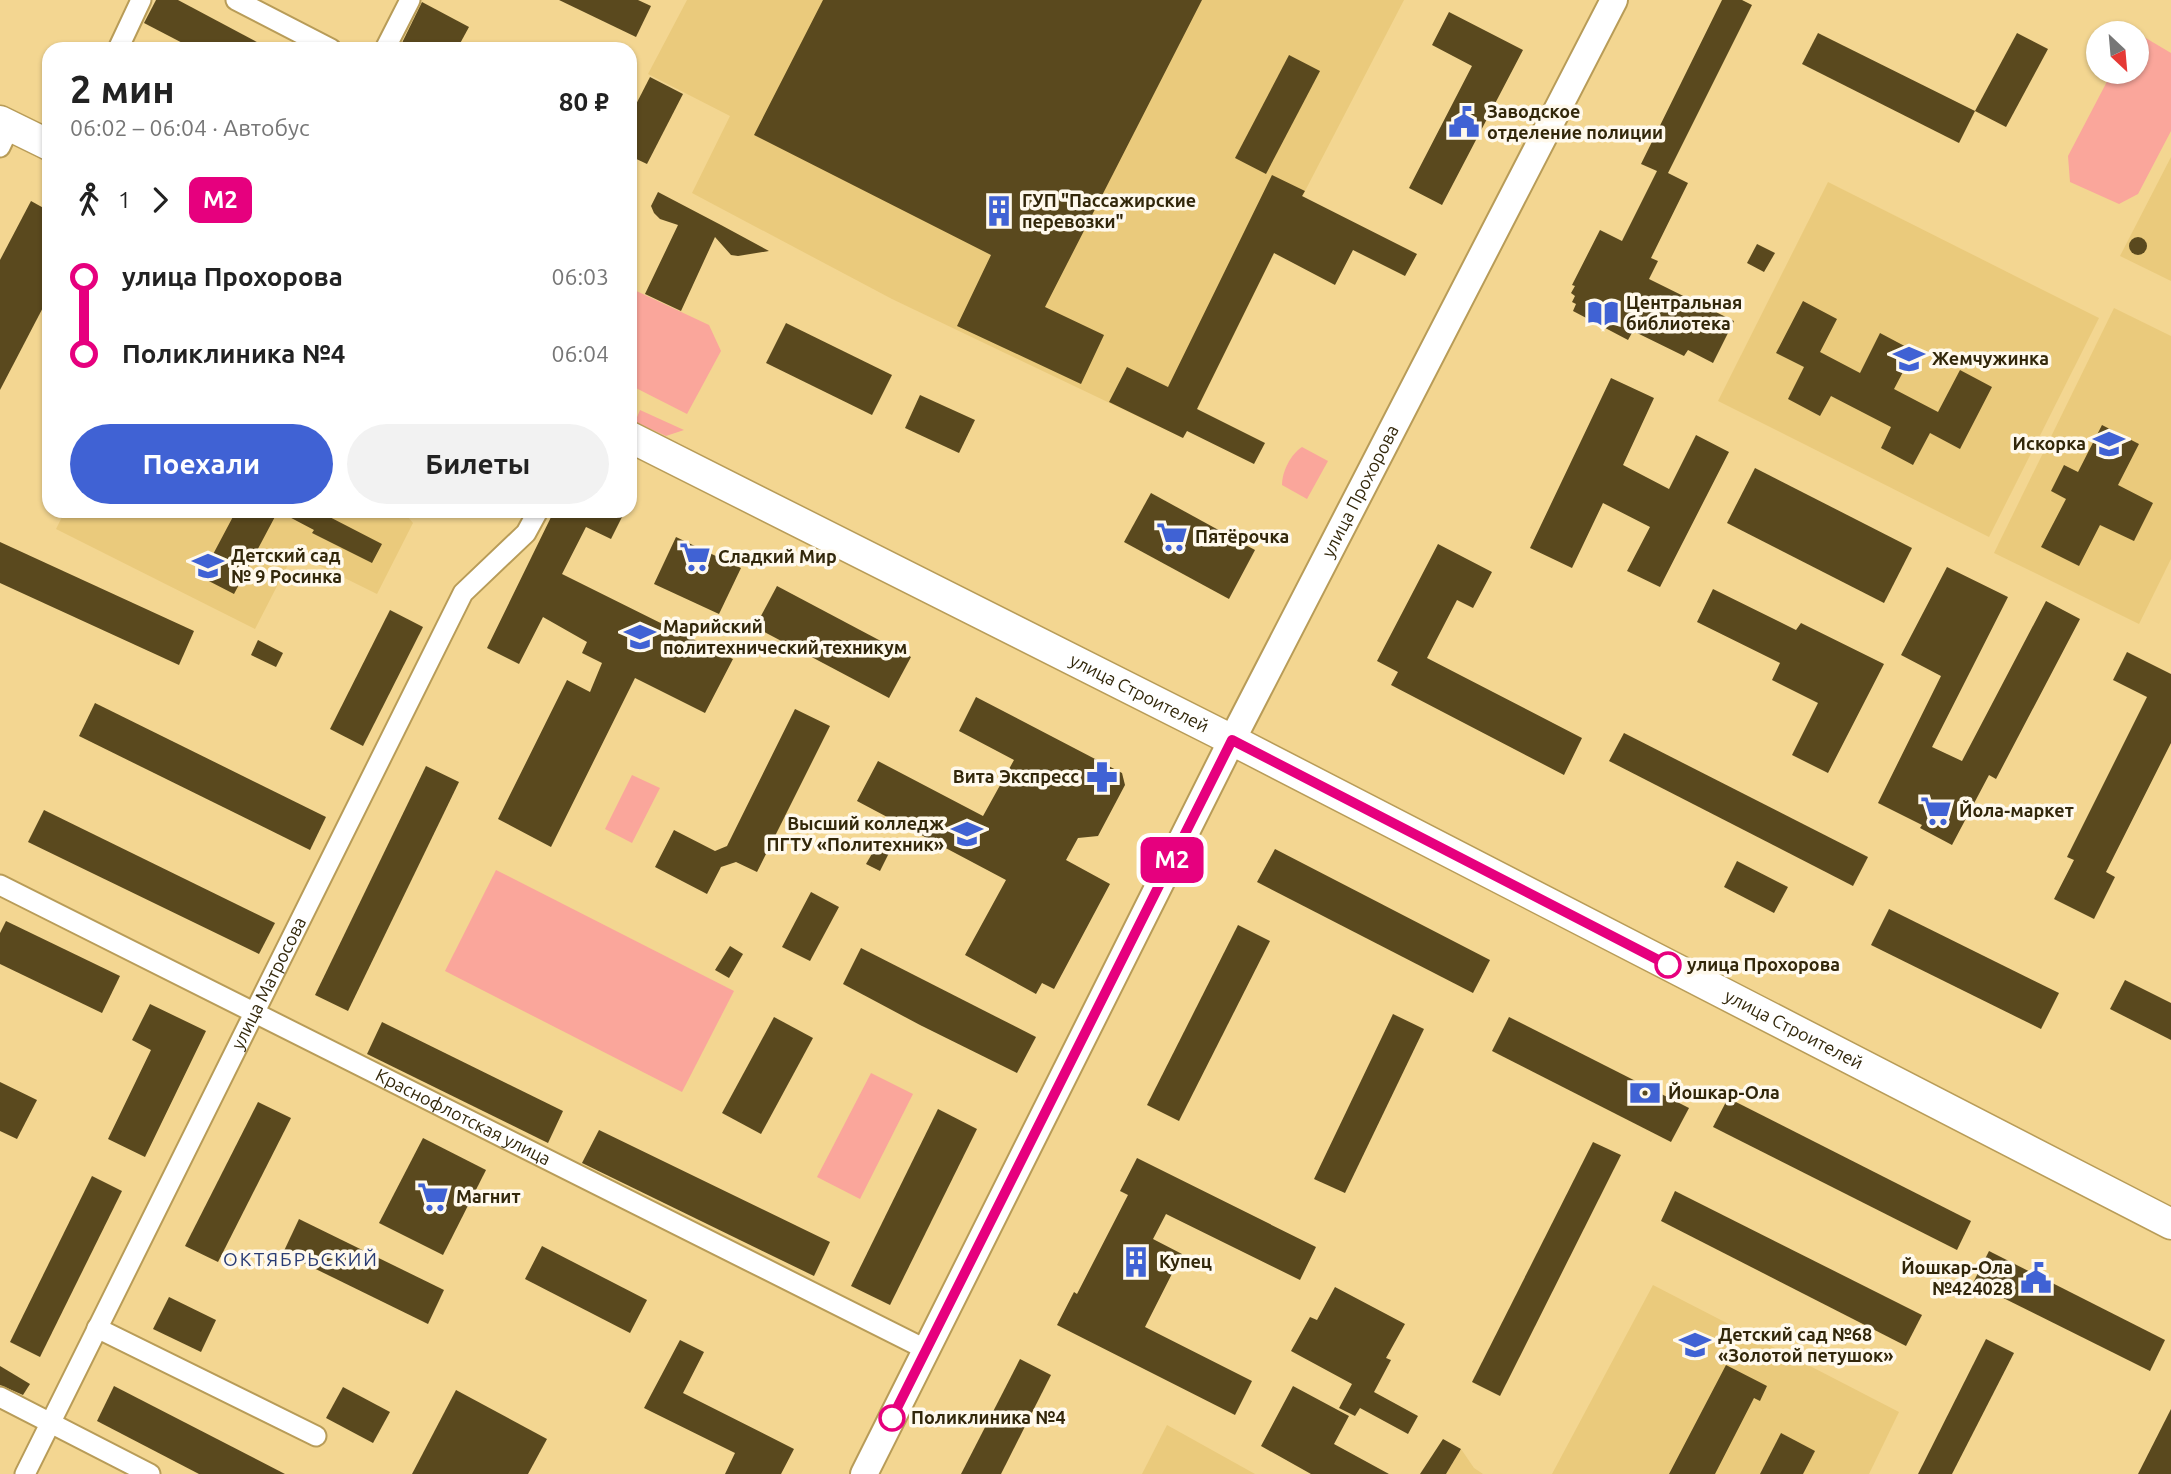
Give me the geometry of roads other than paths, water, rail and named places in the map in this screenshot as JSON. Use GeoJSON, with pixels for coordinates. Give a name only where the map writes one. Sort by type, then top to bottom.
{"type":"FeatureCollection","features":[{"type":"Feature","properties":{"kind":"main road"},"geometry":{"type":"LineString","coordinates":[[3,131],[42,143]]}},
{"type":"Feature","properties":{"kind":"main road","name":"улица Строителей"},"geometry":{"type":"LineString","coordinates":[[637,441],[1232,740],[2171,1224]]}},
{"type":"Feature","properties":{"kind":"street"},"geometry":{"type":"LineString","coordinates":[[121,42],[141,0]]}},
{"type":"Feature","properties":{"kind":"street"},"geometry":{"type":"LineString","coordinates":[[236,0],[317,42]]}},
{"type":"Feature","properties":{"kind":"street"},"geometry":{"type":"LineString","coordinates":[[389,42],[410,0]]}},
{"type":"Feature","properties":{"kind":"street","name":"улица Прохорова"},"geometry":{"type":"LineString","coordinates":[[864,1474],[1232,740],[1614,0]]}},
{"type":"Feature","properties":{"kind":"street","name":"улица Матросова"},"geometry":{"type":"LineString","coordinates":[[25,1474],[463,593],[526,533],[534,518]]}},
{"type":"Feature","properties":{"kind":"street","name":"Краснофлотская улица"},"geometry":{"type":"LineString","coordinates":[[0,885],[927,1350]]}},
{"type":"Feature","properties":{"kind":"street"},"geometry":{"type":"LineString","coordinates":[[97,1328],[316,1436]]}},
{"type":"Feature","properties":{"kind":"street"},"geometry":{"type":"LineString","coordinates":[[0,1398],[150,1474]]}},
{"type":"Feature","properties":{"kind":"place","name":"Заводское отделение полиции"},"geometry":{"type":"Point","coordinates":[1464,122]}},
{"type":"Feature","properties":{"kind":"place","name":"ГУП \"Пассажирские перевозки\""},"geometry":{"type":"Point","coordinates":[999,211]}},
{"type":"Feature","properties":{"kind":"place","name":"Центральная библиотека"},"geometry":{"type":"Point","coordinates":[1603,313]}},
{"type":"Feature","properties":{"kind":"place","name":"Жемчужинка"},"geometry":{"type":"Point","coordinates":[1909,359]}},
{"type":"Feature","properties":{"kind":"place","name":"Искорка"},"geometry":{"type":"Point","coordinates":[2109,444]}},
{"type":"Feature","properties":{"kind":"place","name":"Пятёрочка"},"geometry":{"type":"Point","coordinates":[1172,537]}},
{"type":"Feature","properties":{"kind":"place","name":"Сладкий Мир"},"geometry":{"type":"Point","coordinates":[695,557]}},
{"type":"Feature","properties":{"kind":"place","name":"Детский сад № 9 Росинка"},"geometry":{"type":"Point","coordinates":[208,566]}},
{"type":"Feature","properties":{"kind":"place","name":"Марийский политехнический техникум"},"geometry":{"type":"Point","coordinates":[640,637]}},
{"type":"Feature","properties":{"kind":"place","name":"Вита Экспресс"},"geometry":{"type":"Point","coordinates":[1102,777]}},
{"type":"Feature","properties":{"kind":"place","name":"Йола-маркет"},"geometry":{"type":"Point","coordinates":[1936,811]}},
{"type":"Feature","properties":{"kind":"place","name":"Высший колледж ПГТУ «Политехник»"},"geometry":{"type":"Point","coordinates":[967,834]}},
{"type":"Feature","properties":{"kind":"place","name":"улица Прохорова"},"geometry":{"type":"Point","coordinates":[1668,965]}},
{"type":"Feature","properties":{"kind":"place","name":"Йошкар-Ола"},"geometry":{"type":"Point","coordinates":[1645,1093]}},
{"type":"Feature","properties":{"kind":"place","name":"Магнит"},"geometry":{"type":"Point","coordinates":[433,1197]}},
{"type":"Feature","properties":{"kind":"place","name":"Купец"},"geometry":{"type":"Point","coordinates":[1136,1262]}},
{"type":"Feature","properties":{"kind":"place","name":"Йошкар-Ола №424028"},"geometry":{"type":"Point","coordinates":[2036,1278]}},
{"type":"Feature","properties":{"kind":"place","name":"Детский сад №68 «Золотой петушок»"},"geometry":{"type":"Point","coordinates":[1695,1345]}},
{"type":"Feature","properties":{"kind":"place","name":"Поликлиника №4"},"geometry":{"type":"Point","coordinates":[892,1418]}},
{"type":"Feature","properties":{"kind":"district","name":"ОКТЯБРЬСКИЙ"},"geometry":{"type":"Point","coordinates":[301,1259]}}]}
